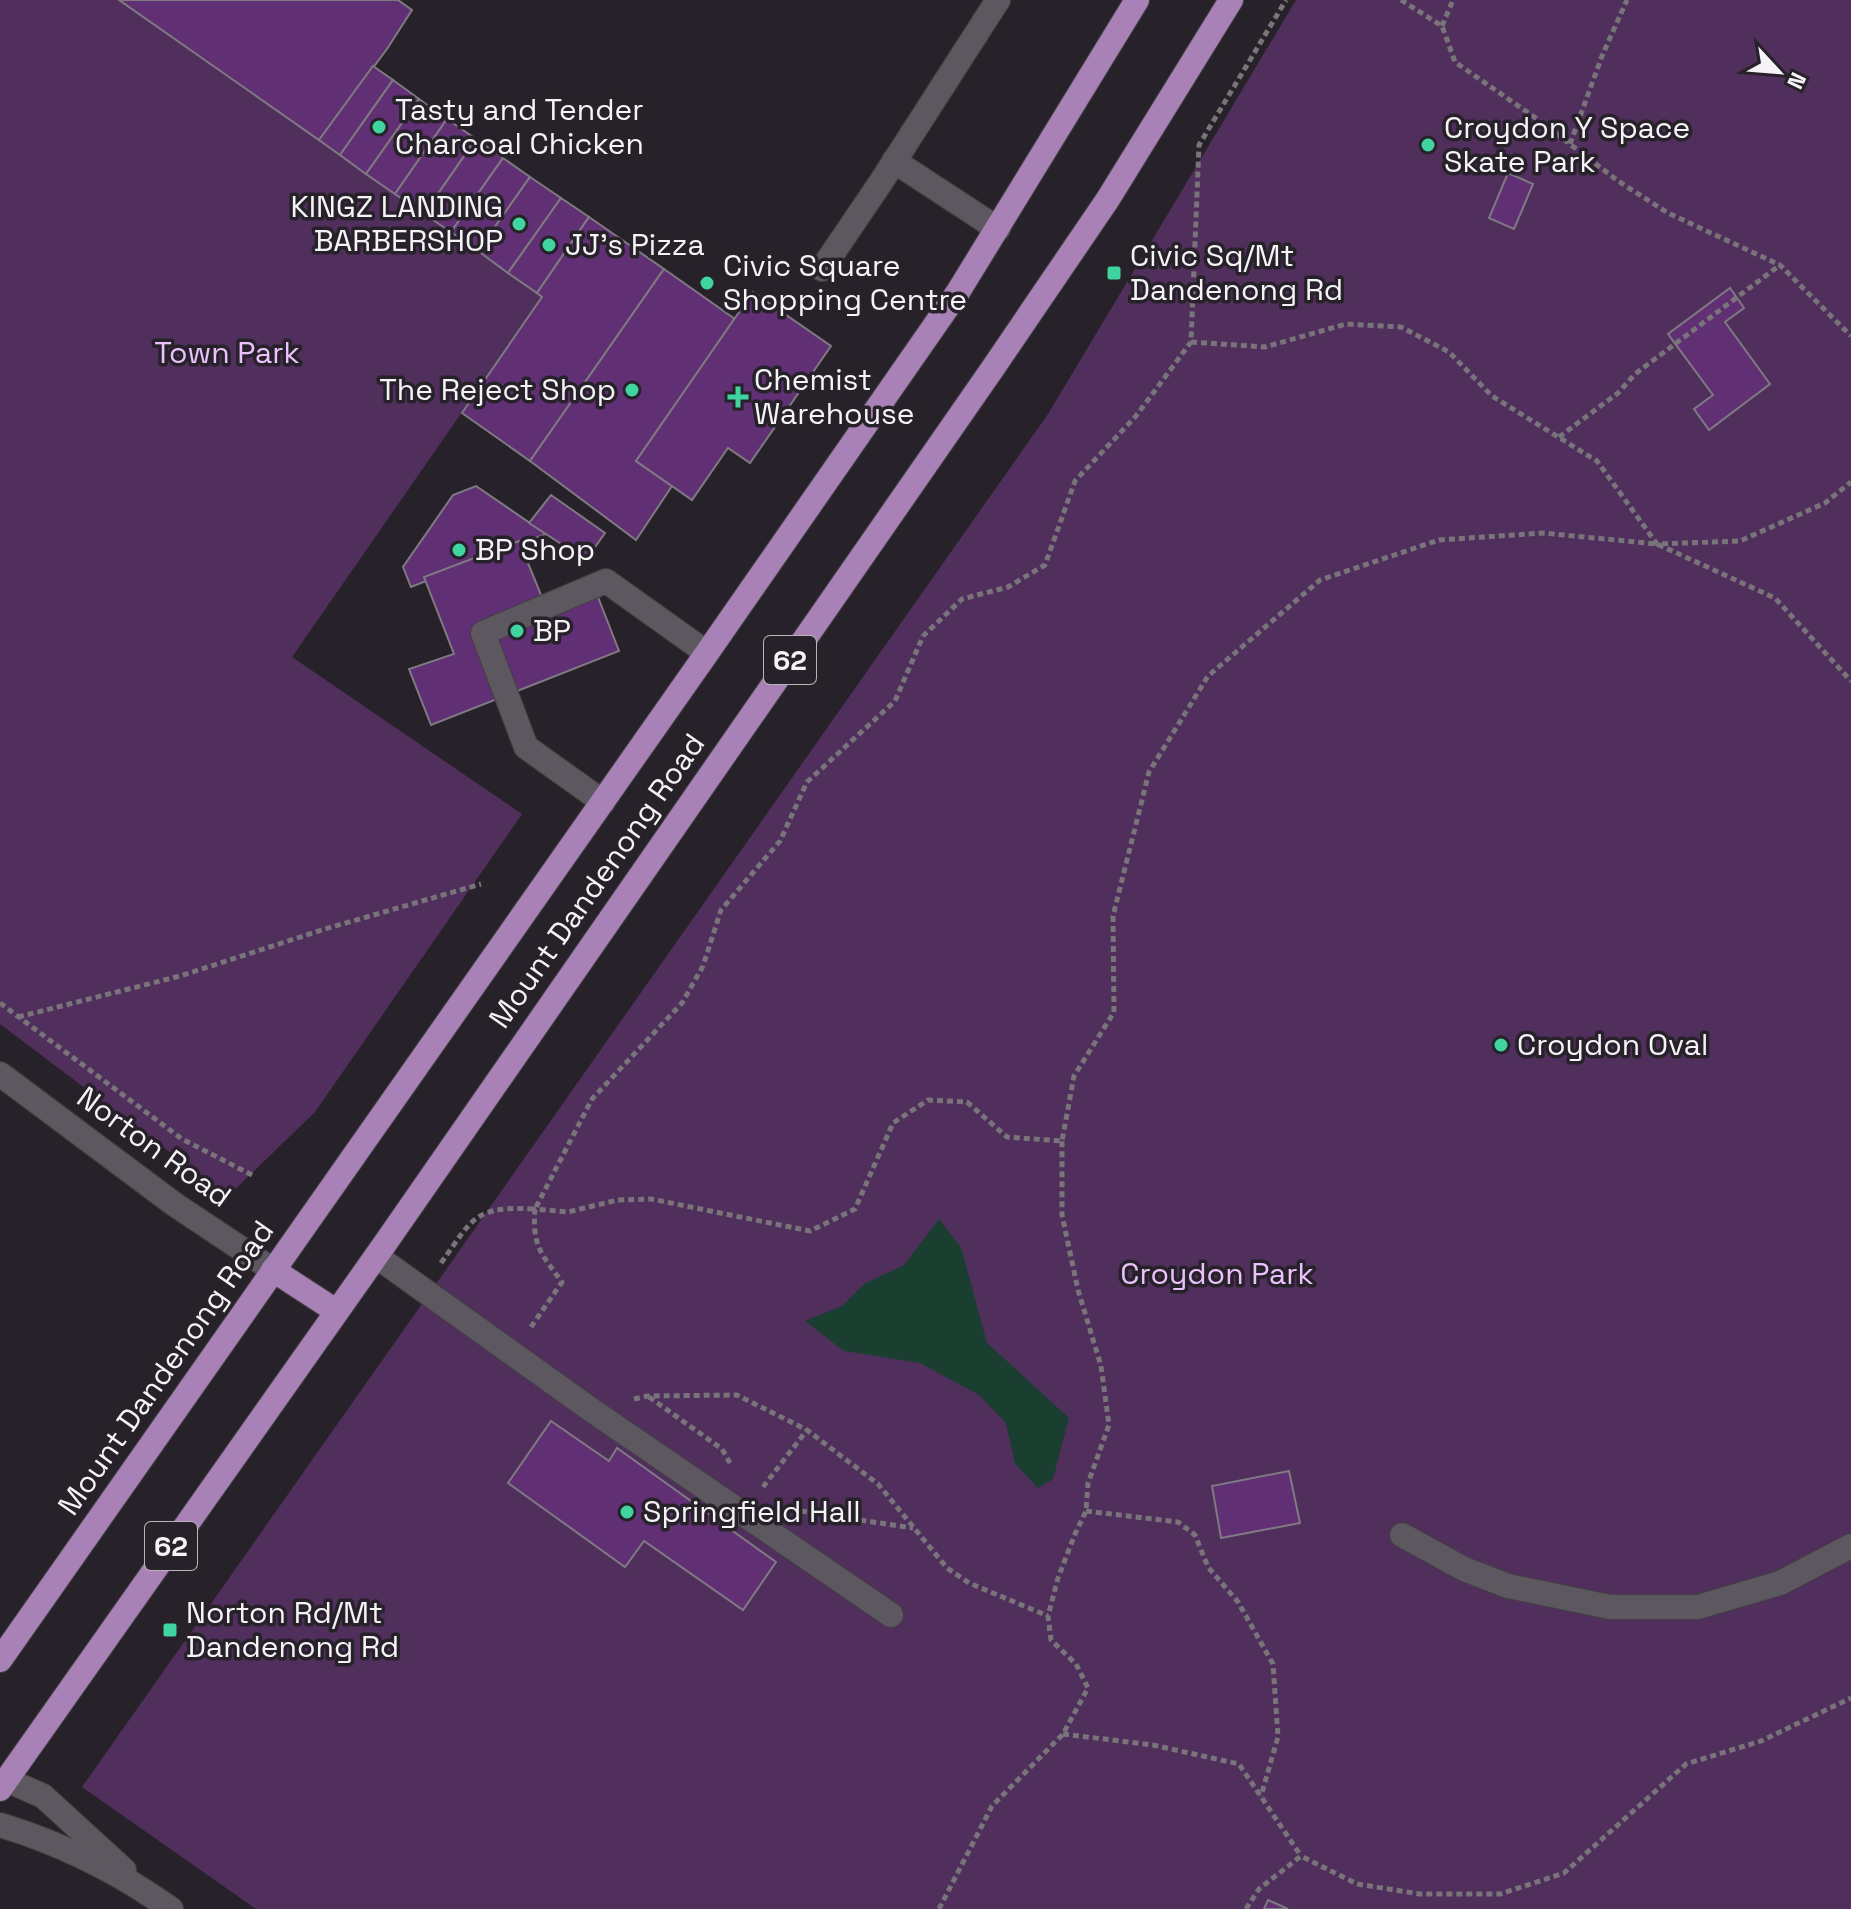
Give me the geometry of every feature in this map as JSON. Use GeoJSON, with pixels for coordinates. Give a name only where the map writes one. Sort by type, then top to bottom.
{"type":"FeatureCollection","features":[{"type":"Feature","properties":{"kind":"main road","name":"Mount Dandenong Road"},"geometry":{"type":"LineString","coordinates":[[0,1660],[958,292],[1137,0]]}},
{"type":"Feature","properties":{"kind":"main road","name":"Mount Dandenong Road"},"geometry":{"type":"LineString","coordinates":[[2,1783],[376,1256],[993,368],[1108,199],[1231,0]]}},
{"type":"Feature","properties":{"kind":"main road"},"geometry":{"type":"LineString","coordinates":[[273,1270],[336,1311]]}},
{"type":"Feature","properties":{"kind":"street"},"geometry":{"type":"LineString","coordinates":[[822,269],[998,0]]}},
{"type":"Feature","properties":{"kind":"street"},"geometry":{"type":"LineString","coordinates":[[894,161],[998,229]]}},
{"type":"Feature","properties":{"kind":"street"},"geometry":{"type":"LineString","coordinates":[[603,802],[526,747],[483,633],[606,581],[707,653]]}},
{"type":"Feature","properties":{"kind":"street","name":"Norton Road"},"geometry":{"type":"LineString","coordinates":[[0,1074],[174,1204],[273,1270]]}},
{"type":"Feature","properties":{"kind":"street"},"geometry":{"type":"LineString","coordinates":[[376,1256],[590,1409],[891,1615]]}},
{"type":"Feature","properties":{"kind":"street"},"geometry":{"type":"LineString","coordinates":[[1402,1535],[1464,1569],[1508,1586],[1610,1607],[1698,1607],[1780,1583],[1851,1546]]}},
{"type":"Feature","properties":{"kind":"street"},"geometry":{"type":"LineString","coordinates":[[2,1783],[43,1796],[149,1894]]}},
{"type":"Feature","properties":{"kind":"street"},"geometry":{"type":"LineString","coordinates":[[0,1825],[64,1848],[171,1909]]}},
{"type":"Feature","properties":{"kind":"path"},"geometry":{"type":"LineString","coordinates":[[513,1354],[562,1282],[545,1259],[533,1234],[535,1209],[592,1099],[682,1003],[703,966],[721,910],[780,841],[807,782],[895,701],[923,636],[962,599],[1008,587],[1045,565],[1075,481],[1136,416],[1191,342],[1199,145],[1286,0]]}},
{"type":"Feature","properties":{"kind":"path"},"geometry":{"type":"LineString","coordinates":[[1401,0],[1442,26],[1455,62],[1618,181],[1668,213],[1780,265],[1851,336]]}},
{"type":"Feature","properties":{"kind":"path"},"geometry":{"type":"LineString","coordinates":[[1442,26],[1453,0]]}},
{"type":"Feature","properties":{"kind":"path"},"geometry":{"type":"LineString","coordinates":[[1570,144],[1602,56],[1627,0]]}},
{"type":"Feature","properties":{"kind":"path"},"geometry":{"type":"LineString","coordinates":[[1559,437],[1618,393],[1635,374],[1780,265]]}},
{"type":"Feature","properties":{"kind":"path"},"geometry":{"type":"LineString","coordinates":[[1191,342],[1265,347],[1346,324],[1401,327],[1449,352],[1492,396],[1597,461],[1657,544],[1775,598],[1851,681]]}},
{"type":"Feature","properties":{"kind":"path"},"geometry":{"type":"LineString","coordinates":[[939,1909],[992,1806],[1063,1734],[1088,1688],[1076,1664],[1051,1640],[1048,1616],[1058,1578],[1086,1511],[1088,1483],[1109,1425],[1101,1366],[1078,1290],[1062,1215],[1062,1141],[1074,1076],[1114,1012],[1113,916],[1149,772],[1208,676],[1320,580],[1439,540],[1543,533],[1657,544],[1740,541],[1825,503],[1851,482]]}},
{"type":"Feature","properties":{"kind":"path"},"geometry":{"type":"LineString","coordinates":[[18,1017],[180,976],[325,929],[481,884]]}},
{"type":"Feature","properties":{"kind":"path"},"geometry":{"type":"LineString","coordinates":[[0,1003],[182,1139],[254,1176]]}},
{"type":"Feature","properties":{"kind":"path"},"geometry":{"type":"LineString","coordinates":[[422,1289],[474,1217],[504,1207],[568,1212],[618,1200],[651,1199],[810,1231],[855,1209],[893,1123],[928,1100],[967,1102],[1007,1137],[1062,1141]]}},
{"type":"Feature","properties":{"kind":"path"},"geometry":{"type":"LineString","coordinates":[[590,1409],[648,1396],[737,1395],[807,1430],[878,1484],[947,1568],[969,1583],[1048,1616]]}},
{"type":"Feature","properties":{"kind":"path"},"geometry":{"type":"LineString","coordinates":[[648,1396],[722,1449],[737,1475]]}},
{"type":"Feature","properties":{"kind":"path"},"geometry":{"type":"LineString","coordinates":[[761,1490],[807,1430]]}},
{"type":"Feature","properties":{"kind":"path"},"geometry":{"type":"LineString","coordinates":[[795,1510],[913,1528]]}},
{"type":"Feature","properties":{"kind":"path"},"geometry":{"type":"LineString","coordinates":[[1086,1511],[1178,1522],[1195,1535],[1208,1567],[1238,1602],[1273,1664],[1278,1737],[1261,1796]]}},
{"type":"Feature","properties":{"kind":"path"},"geometry":{"type":"LineString","coordinates":[[1063,1734],[1153,1745],[1239,1764],[1301,1856],[1357,1884],[1420,1894],[1500,1894],[1564,1873],[1686,1764],[1761,1741],[1851,1698]]}},
{"type":"Feature","properties":{"kind":"path"},"geometry":{"type":"LineString","coordinates":[[1246,1909],[1259,1889],[1301,1856]]}},
{"type":"Feature","properties":{"kind":"green space","name":"Town Park"},"geometry":{"type":"Polygon","coordinates":[[[0,0],[119,0],[542,297],[292,657],[522,814],[315,1112],[228,1196],[0,1024],[0,0]]]}},
{"type":"Feature","properties":{"kind":"green space","name":"Croydon Park"},"geometry":{"type":"Polygon","coordinates":[[[1296,0],[1851,0],[1851,1909],[256,1909],[82,1787],[1048,414],[1296,0]]]}},
{"type":"Feature","properties":{"kind":"shaded area"},"geometry":{"type":"Polygon","coordinates":[[[939,1219],[961,1247],[987,1343],[1069,1418],[1053,1479],[1038,1488],[1015,1464],[1006,1423],[979,1395],[920,1363],[844,1351],[805,1321],[842,1306],[864,1284],[904,1265],[939,1219]]]}},
{"type":"Feature","properties":{"kind":"building"},"geometry":{"type":"Polygon","coordinates":[[[119,0],[398,0],[412,10],[319,140],[119,0]]]}},
{"type":"Feature","properties":{"kind":"building"},"geometry":{"type":"Polygon","coordinates":[[[373,66],[393,80],[340,155],[319,140],[373,66]]]}},
{"type":"Feature","properties":{"kind":"building","name":"Tasty and Tender Charcoal Chicken"},"geometry":{"type":"Polygon","coordinates":[[[393,80],[419,99],[366,174],[340,155],[393,80]]]}},
{"type":"Feature","properties":{"kind":"building"},"geometry":{"type":"Polygon","coordinates":[[[419,99],[447,119],[395,194],[366,174],[419,99]]]}},
{"type":"Feature","properties":{"kind":"building"},"geometry":{"type":"Polygon","coordinates":[[[447,119],[476,139],[424,214],[395,194],[447,119]]]}},
{"type":"Feature","properties":{"kind":"building"},"geometry":{"type":"Polygon","coordinates":[[[476,139],[503,158],[451,232],[424,214],[476,139]]]}},
{"type":"Feature","properties":{"kind":"building"},"geometry":{"type":"Polygon","coordinates":[[[503,158],[530,177],[478,251],[451,232],[503,158]]]}},
{"type":"Feature","properties":{"kind":"building"},"geometry":{"type":"Polygon","coordinates":[[[1508,173],[1533,184],[1514,229],[1489,218],[1508,173]]]}},
{"type":"Feature","properties":{"kind":"building","name":"KINGZ LANDING BARBERSHOP"},"geometry":{"type":"Polygon","coordinates":[[[530,177],[561,198],[508,273],[478,251],[530,177]]]}},
{"type":"Feature","properties":{"kind":"building","name":"JJ's Pizza"},"geometry":{"type":"Polygon","coordinates":[[[561,198],[589,217],[537,293],[508,273],[561,198]]]}},
{"type":"Feature","properties":{"kind":"building"},"geometry":{"type":"Polygon","coordinates":[[[589,217],[664,269],[530,461],[462,413],[542,297],[537,293],[589,217]]]}},
{"type":"Feature","properties":{"kind":"building","name":"The Reject Shop"},"geometry":{"type":"Polygon","coordinates":[[[664,269],[735,319],[636,461],[672,486],[636,540],[530,461],[664,269]]]}},
{"type":"Feature","properties":{"kind":"building"},"geometry":{"type":"Polygon","coordinates":[[[1730,288],[1744,308],[1725,322],[1770,384],[1709,430],[1694,409],[1713,395],[1668,334],[1730,288]]]}},
{"type":"Feature","properties":{"kind":"building","name":"Chemist Warehouse"},"geometry":{"type":"Polygon","coordinates":[[[753,292],[831,346],[750,463],[728,448],[692,500],[636,461],[753,292]]]}},
{"type":"Feature","properties":{"kind":"building","name":"BP Shop"},"geometry":{"type":"Polygon","coordinates":[[[476,486],[546,534],[411,587],[403,567],[453,495],[476,486]]]}},
{"type":"Feature","properties":{"kind":"building"},"geometry":{"type":"Polygon","coordinates":[[[551,495],[605,533],[586,560],[529,523],[551,495]]]}},
{"type":"Feature","properties":{"kind":"building"},"geometry":{"type":"Polygon","coordinates":[[[519,541],[550,617],[598,597],[619,651],[431,725],[409,669],[454,654],[424,577],[519,541]]]}},
{"type":"Feature","properties":{"kind":"building","name":"Springfield Hall"},"geometry":{"type":"Polygon","coordinates":[[[551,1421],[609,1461],[617,1448],[776,1562],[743,1610],[644,1541],[625,1567],[508,1483],[551,1421]]]}},
{"type":"Feature","properties":{"kind":"building"},"geometry":{"type":"Polygon","coordinates":[[[1289,1471],[1300,1523],[1221,1538],[1212,1486],[1289,1471]]]}},
{"type":"Feature","properties":{"kind":"building"},"geometry":{"type":"Polygon","coordinates":[[[1268,1900],[1288,1909],[1264,1909],[1268,1900]]]}},
{"type":"Feature","properties":{"kind":"place","name":"Tasty and Tender Charcoal Chicken"},"geometry":{"type":"Point","coordinates":[379,127]}},
{"type":"Feature","properties":{"kind":"place","name":"Croydon Y Space Skate Park"},"geometry":{"type":"Point","coordinates":[1428,145]}},
{"type":"Feature","properties":{"kind":"place","name":"KINGZ LANDING BARBERSHOP"},"geometry":{"type":"Point","coordinates":[519,224]}},
{"type":"Feature","properties":{"kind":"place","name":"JJ's Pizza"},"geometry":{"type":"Point","coordinates":[549,245]}},
{"type":"Feature","properties":{"kind":"place","name":"Civic Sq/Mt Dandenong Rd"},"geometry":{"type":"Point","coordinates":[1114,273]}},
{"type":"Feature","properties":{"kind":"place","name":"Civic Square Shopping Centre"},"geometry":{"type":"Point","coordinates":[707,283]}},
{"type":"Feature","properties":{"kind":"place","name":"The Reject Shop"},"geometry":{"type":"Point","coordinates":[632,390]}},
{"type":"Feature","properties":{"kind":"place","name":"Chemist Warehouse"},"geometry":{"type":"Point","coordinates":[738,397]}},
{"type":"Feature","properties":{"kind":"place","name":"BP Shop"},"geometry":{"type":"Point","coordinates":[459,550]}},
{"type":"Feature","properties":{"kind":"place","name":"BP"},"geometry":{"type":"Point","coordinates":[517,631]}},
{"type":"Feature","properties":{"kind":"place","name":"Croydon Oval"},"geometry":{"type":"Point","coordinates":[1501,1045]}},
{"type":"Feature","properties":{"kind":"place","name":"Springfield Hall"},"geometry":{"type":"Point","coordinates":[627,1512]}},
{"type":"Feature","properties":{"kind":"place","name":"Norton Rd/Mt Dandenong Rd"},"geometry":{"type":"Point","coordinates":[170,1630]}}]}
